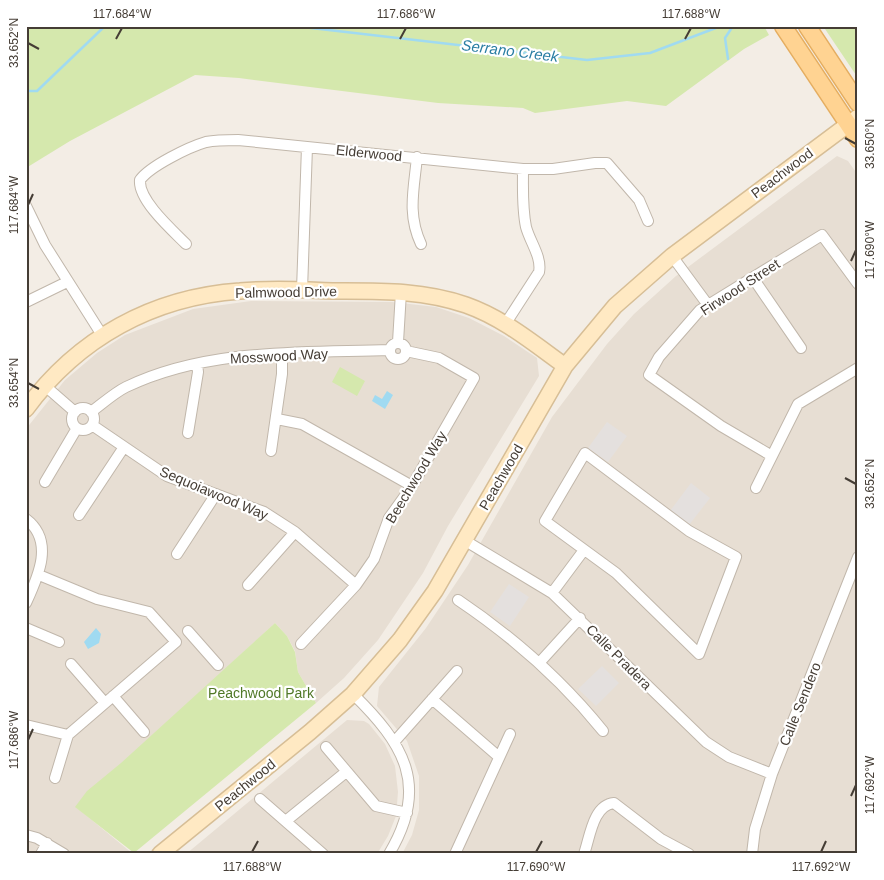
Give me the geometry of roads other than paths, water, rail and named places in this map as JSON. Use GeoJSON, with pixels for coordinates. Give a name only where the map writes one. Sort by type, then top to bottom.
{"type":"FeatureCollection","features":[{"type":"Feature","properties":{"kind":"main road"},"geometry":{"type":"LineString","coordinates":[[783,26],[853,120],[858,139]]}},
{"type":"Feature","properties":{"kind":"main road"},"geometry":{"type":"LineString","coordinates":[[808,26],[858,103]]}},
{"type":"Feature","properties":{"kind":"street","name":"Peachwood"},"geometry":{"type":"LineString","coordinates":[[160,854],[310,732],[353,694],[411,624],[434,591],[565,366],[615,306],[672,256],[853,120]]}},
{"type":"Feature","properties":{"kind":"street","name":"Elderwood"},"geometry":{"type":"LineString","coordinates":[[186,244],[162,220],[142,192],[140,180],[148,172],[205,143],[238,140],[523,169],[553,169],[607,163],[639,200],[648,221]]}},
{"type":"Feature","properties":{"kind":"street"},"geometry":{"type":"LineString","coordinates":[[302,290],[308,147]]}},
{"type":"Feature","properties":{"kind":"street"},"geometry":{"type":"LineString","coordinates":[[417,158],[411,214],[414,228],[421,244]]}},
{"type":"Feature","properties":{"kind":"street"},"geometry":{"type":"LineString","coordinates":[[506,323],[539,272],[540,264],[526,226],[522,198],[523,169]]}},
{"type":"Feature","properties":{"kind":"street"},"geometry":{"type":"LineString","coordinates":[[26,206],[45,245],[102,335]]}},
{"type":"Feature","properties":{"kind":"street","name":"Firwood Street"},"geometry":{"type":"LineString","coordinates":[[772,456],[721,426],[649,375],[659,357],[700,310],[822,234],[858,284]]}},
{"type":"Feature","properties":{"kind":"street"},"geometry":{"type":"LineString","coordinates":[[672,256],[708,305]]}},
{"type":"Feature","properties":{"kind":"street"},"geometry":{"type":"LineString","coordinates":[[753,278],[801,348]]}},
{"type":"Feature","properties":{"kind":"street"},"geometry":{"type":"LineString","coordinates":[[26,302],[67,282]]}},
{"type":"Feature","properties":{"kind":"street","name":"Palmwood Drive"},"geometry":{"type":"LineString","coordinates":[[26,409],[44,385],[72,358],[102,335],[166,305],[197,297],[240,291],[402,292],[429,295],[458,302],[506,323],[565,366]]}},
{"type":"Feature","properties":{"kind":"street"},"geometry":{"type":"LineString","coordinates":[[398,342],[402,292]]}},
{"type":"Feature","properties":{"kind":"street"},"geometry":{"type":"LineString","coordinates":[[398,342],[404,345],[406,351],[403,357],[397,359],[391,356],[389,350],[392,344],[398,342]]}},
{"type":"Feature","properties":{"kind":"street","name":"Mosswood Way"},"geometry":{"type":"LineString","coordinates":[[92,412],[124,388],[169,369],[237,356],[389,350]]}},
{"type":"Feature","properties":{"kind":"street","name":"Beechwood Way"},"geometry":{"type":"LineString","coordinates":[[301,644],[356,585],[374,558],[389,518],[412,486],[474,378],[439,358],[406,351]]}},
{"type":"Feature","properties":{"kind":"street"},"geometry":{"type":"LineString","coordinates":[[271,452],[282,374],[282,354]]}},
{"type":"Feature","properties":{"kind":"street"},"geometry":{"type":"LineString","coordinates":[[188,433],[198,372],[197,364]]}},
{"type":"Feature","properties":{"kind":"street"},"geometry":{"type":"LineString","coordinates":[[756,488],[798,404],[858,368]]}},
{"type":"Feature","properties":{"kind":"street"},"geometry":{"type":"LineString","coordinates":[[44,385],[74,412]]}},
{"type":"Feature","properties":{"kind":"street"},"geometry":{"type":"LineString","coordinates":[[83,408],[92,412],[94,418],[92,425],[84,430],[78,428],[72,419],[74,412],[83,408]]}},
{"type":"Feature","properties":{"kind":"street"},"geometry":{"type":"LineString","coordinates":[[276,419],[302,424],[412,486]]}},
{"type":"Feature","properties":{"kind":"street","name":"Sequoiawood Way"},"geometry":{"type":"LineString","coordinates":[[92,425],[167,476],[264,512],[295,532],[356,585]]}},
{"type":"Feature","properties":{"kind":"street"},"geometry":{"type":"LineString","coordinates":[[45,482],[78,428]]}},
{"type":"Feature","properties":{"kind":"street"},"geometry":{"type":"LineString","coordinates":[[79,514],[124,447]]}},
{"type":"Feature","properties":{"kind":"street"},"geometry":{"type":"LineString","coordinates":[[585,453],[689,531],[736,557],[699,654],[616,573],[584,550],[545,521],[585,453]]}},
{"type":"Feature","properties":{"kind":"street"},"geometry":{"type":"LineString","coordinates":[[177,554],[216,494]]}},
{"type":"Feature","properties":{"kind":"street"},"geometry":{"type":"LineString","coordinates":[[26,519],[33,526],[39,537],[42,558],[38,577],[26,603]]}},
{"type":"Feature","properties":{"kind":"street"},"geometry":{"type":"LineString","coordinates":[[248,585],[295,532]]}},
{"type":"Feature","properties":{"kind":"street","name":"Calle Pradera"},"geometry":{"type":"LineString","coordinates":[[464,540],[552,593],[580,618],[706,742],[729,757],[772,774]]}},
{"type":"Feature","properties":{"kind":"street"},"geometry":{"type":"LineString","coordinates":[[552,593],[584,550]]}},
{"type":"Feature","properties":{"kind":"street","name":"Calle Sendero"},"geometry":{"type":"LineString","coordinates":[[752,854],[755,829],[772,774],[858,556]]}},
{"type":"Feature","properties":{"kind":"street"},"geometry":{"type":"LineString","coordinates":[[26,575],[38,577],[97,599],[149,612],[176,642],[68,736],[55,778]]}},
{"type":"Feature","properties":{"kind":"street"},"geometry":{"type":"LineString","coordinates":[[458,600],[490,622],[540,662],[572,692],[603,731]]}},
{"type":"Feature","properties":{"kind":"street"},"geometry":{"type":"LineString","coordinates":[[540,662],[580,618]]}},
{"type":"Feature","properties":{"kind":"street"},"geometry":{"type":"LineString","coordinates":[[26,628],[59,642]]}},
{"type":"Feature","properties":{"kind":"street"},"geometry":{"type":"LineString","coordinates":[[188,631],[218,665]]}},
{"type":"Feature","properties":{"kind":"street"},"geometry":{"type":"LineString","coordinates":[[71,664],[144,732]]}},
{"type":"Feature","properties":{"kind":"street"},"geometry":{"type":"LineString","coordinates":[[395,741],[457,671]]}},
{"type":"Feature","properties":{"kind":"street"},"geometry":{"type":"LineString","coordinates":[[353,694],[378,718],[395,741],[408,778],[410,795],[407,813],[401,834],[389,854]]}},
{"type":"Feature","properties":{"kind":"street"},"geometry":{"type":"LineString","coordinates":[[432,699],[499,757]]}},
{"type":"Feature","properties":{"kind":"street"},"geometry":{"type":"LineString","coordinates":[[26,725],[68,736]]}},
{"type":"Feature","properties":{"kind":"street"},"geometry":{"type":"LineString","coordinates":[[455,854],[510,734]]}},
{"type":"Feature","properties":{"kind":"street"},"geometry":{"type":"LineString","coordinates":[[326,747],[376,806],[407,813]]}},
{"type":"Feature","properties":{"kind":"street"},"geometry":{"type":"LineString","coordinates":[[287,820],[346,772]]}},
{"type":"Feature","properties":{"kind":"street"},"geometry":{"type":"LineString","coordinates":[[260,799],[287,820],[323,854]]}},
{"type":"Feature","properties":{"kind":"street"},"geometry":{"type":"LineString","coordinates":[[584,854],[596,817],[602,807],[608,804],[621,807],[651,832],[689,854]]}},
{"type":"Feature","properties":{"kind":"street"},"geometry":{"type":"LineString","coordinates":[[26,835],[47,843],[64,854]]}},
{"type":"Feature","properties":{"kind":"street"},"geometry":{"type":"LineString","coordinates":[[41,854],[47,843]]}},
{"type":"Feature","properties":{"kind":"water"},"geometry":{"type":"Polygon","coordinates":[[[387,391],[393,395],[385,409],[372,401],[375,395],[382,399],[387,391]]]}},
{"type":"Feature","properties":{"kind":"water"},"geometry":{"type":"Polygon","coordinates":[[[96,628],[101,634],[99,643],[88,649],[84,642],[96,628]]]}},
{"type":"Feature","properties":{"kind":"waterway","name":"Serrano Creek"},"geometry":{"type":"LineString","coordinates":[[26,91],[37,91],[105,26]]}},
{"type":"Feature","properties":{"kind":"waterway","name":"Serrano Creek"},"geometry":{"type":"LineString","coordinates":[[294,26],[587,60],[650,53],[721,26]]}},
{"type":"Feature","properties":{"kind":"waterway"},"geometry":{"type":"LineString","coordinates":[[728,59],[725,38],[733,26]]}},
{"type":"Feature","properties":{"kind":"park label","name":"Peachwood Park"},"geometry":{"type":"Point","coordinates":[261,693]}}]}
